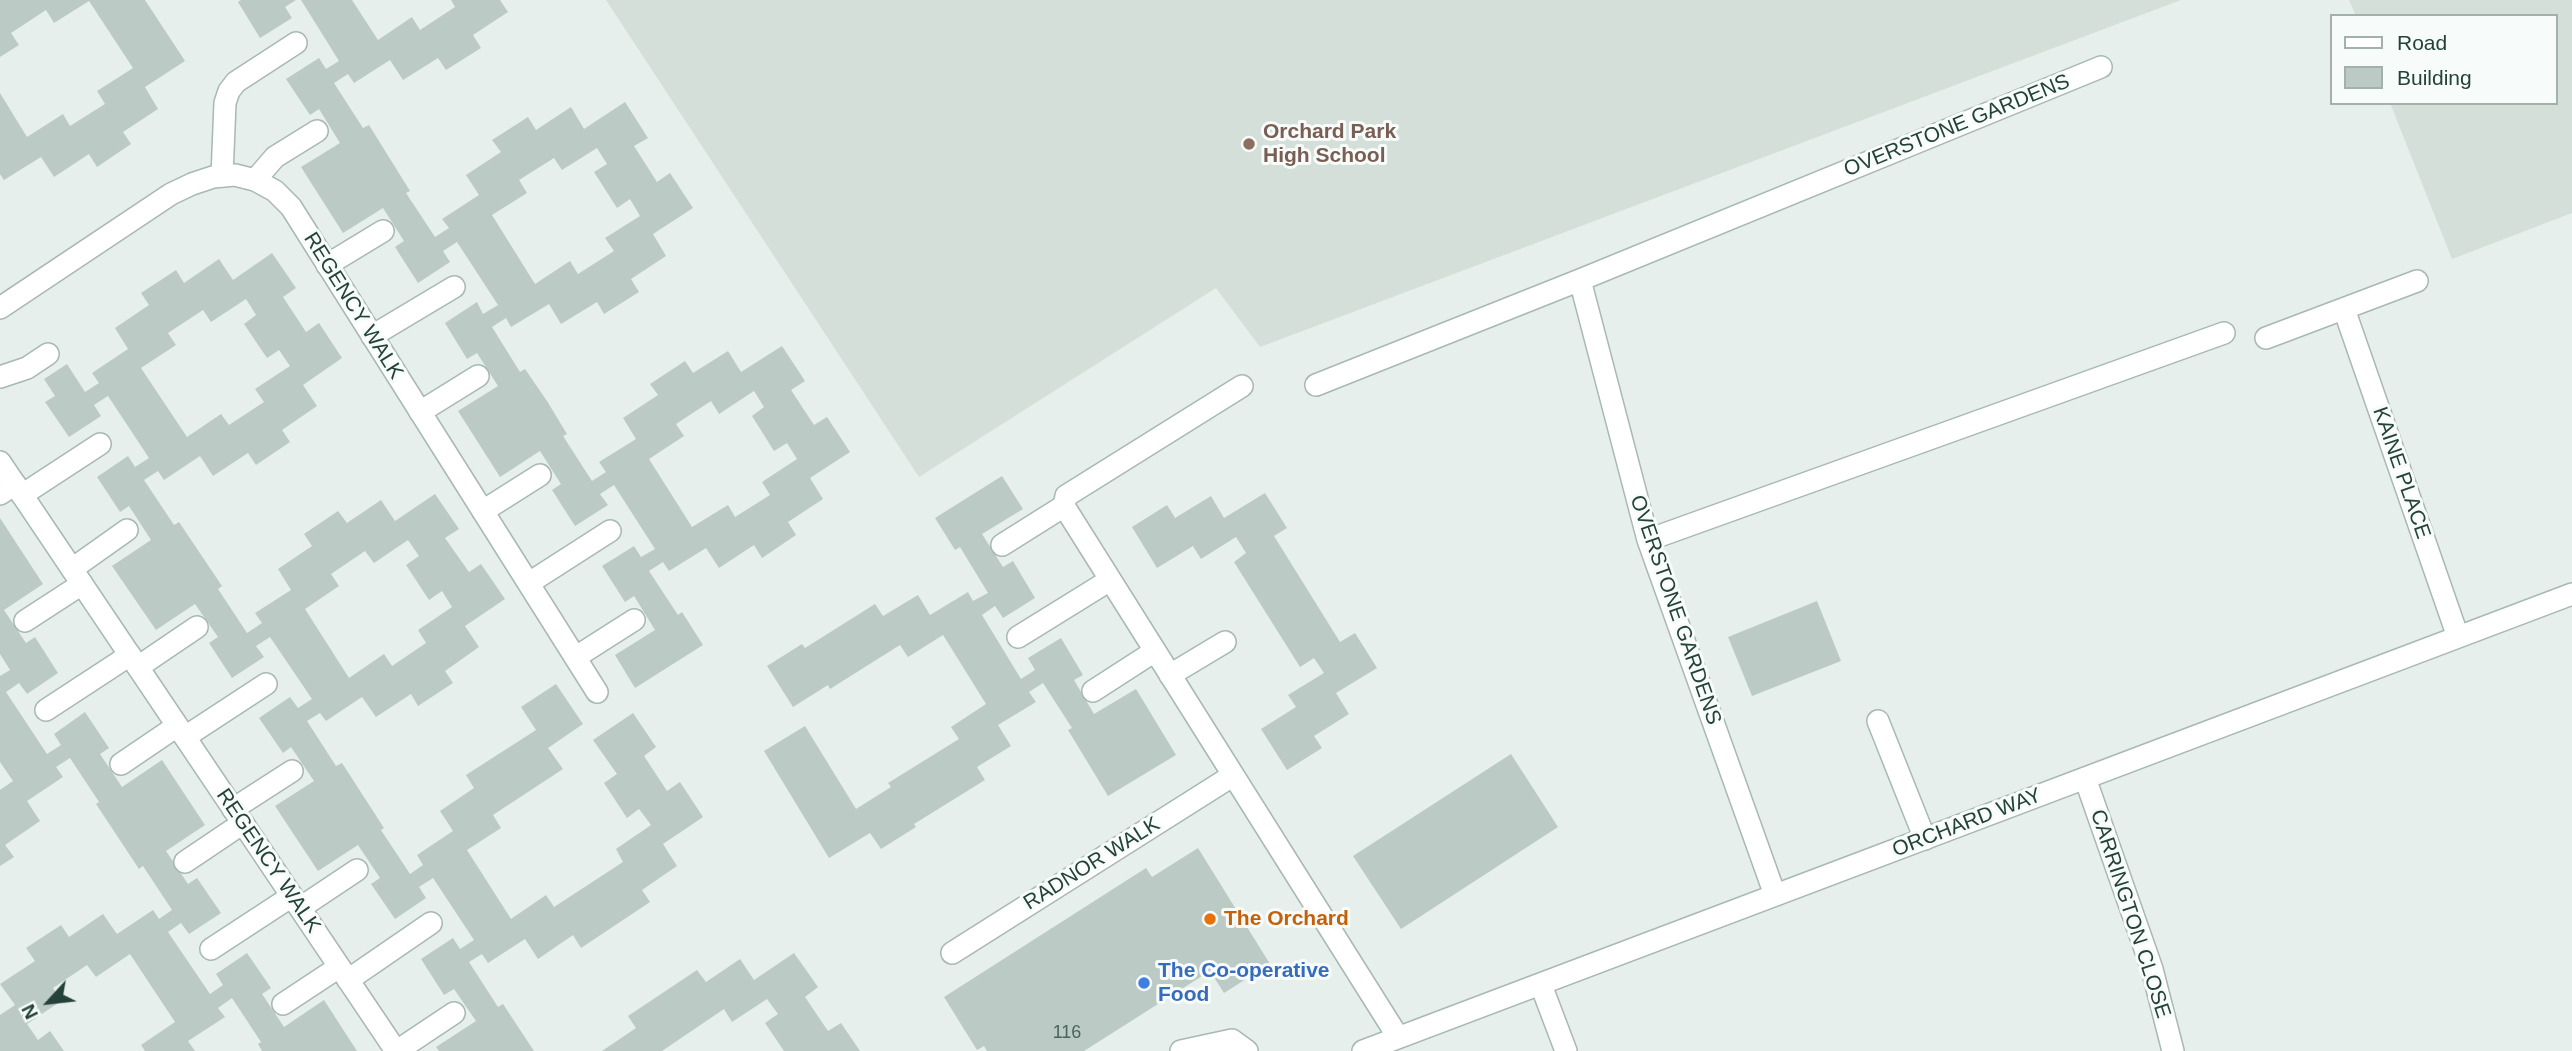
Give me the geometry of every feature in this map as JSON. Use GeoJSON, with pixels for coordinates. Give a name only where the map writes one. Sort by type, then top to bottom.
{"type":"FeatureCollection","features":[{"type":"Feature","properties":{"kind":"street"},"geometry":{"type":"LineString","coordinates":[[222,176],[225,103],[229,91],[236,82],[296,43]]}},
{"type":"Feature","properties":{"kind":"street","name":"OVERSTONE GARDENS"},"geometry":{"type":"LineString","coordinates":[[1316,385],[1580,281],[2101,67]]}},
{"type":"Feature","properties":{"kind":"street"},"geometry":{"type":"LineString","coordinates":[[255,180],[275,157],[317,131]]}},
{"type":"Feature","properties":{"kind":"street","name":"REGENCY WALK"},"geometry":{"type":"LineString","coordinates":[[0,308],[171,194],[192,184],[235,175],[255,180],[275,191],[290,207],[597,692]]}},
{"type":"Feature","properties":{"kind":"street"},"geometry":{"type":"LineString","coordinates":[[327,265],[383,230]]}},
{"type":"Feature","properties":{"kind":"street","name":"OVERSTONE GARDENS"},"geometry":{"type":"LineString","coordinates":[[1580,281],[1648,540],[1775,895]]}},
{"type":"Feature","properties":{"kind":"street"},"geometry":{"type":"LineString","coordinates":[[2266,338],[2417,281]]}},
{"type":"Feature","properties":{"kind":"street"},"geometry":{"type":"LineString","coordinates":[[372,336],[454,287]]}},
{"type":"Feature","properties":{"kind":"street","name":"KAINE PLACE"},"geometry":{"type":"LineString","coordinates":[[2344,309],[2458,637]]}},
{"type":"Feature","properties":{"kind":"street"},"geometry":{"type":"LineString","coordinates":[[1648,540],[2224,333]]}},
{"type":"Feature","properties":{"kind":"street"},"geometry":{"type":"LineString","coordinates":[[0,377],[27,368],[48,354]]}},
{"type":"Feature","properties":{"kind":"street"},"geometry":{"type":"LineString","coordinates":[[420,412],[478,376]]}},
{"type":"Feature","properties":{"kind":"street"},"geometry":{"type":"LineString","coordinates":[[1002,545],[1242,386]]}},
{"type":"Feature","properties":{"kind":"street"},"geometry":{"type":"LineString","coordinates":[[12,491],[100,444]]}},
{"type":"Feature","properties":{"kind":"street","name":"REGENCY WALK"},"geometry":{"type":"LineString","coordinates":[[0,462],[12,491],[77,576],[397,1051]]}},
{"type":"Feature","properties":{"kind":"street"},"geometry":{"type":"LineString","coordinates":[[483,511],[540,475]]}},
{"type":"Feature","properties":{"kind":"street"},"geometry":{"type":"LineString","coordinates":[[1065,501],[1110,580],[1398,1037]]}},
{"type":"Feature","properties":{"kind":"street"},"geometry":{"type":"LineString","coordinates":[[25,621],[127,530]]}},
{"type":"Feature","properties":{"kind":"street"},"geometry":{"type":"LineString","coordinates":[[529,583],[610,531]]}},
{"type":"Feature","properties":{"kind":"street"},"geometry":{"type":"LineString","coordinates":[[1018,637],[1110,580]]}},
{"type":"Feature","properties":{"kind":"street","name":"ORCHARD WAY"},"geometry":{"type":"LineString","coordinates":[[1363,1051],[2572,594]]}},
{"type":"Feature","properties":{"kind":"street"},"geometry":{"type":"LineString","coordinates":[[576,657],[634,620]]}},
{"type":"Feature","properties":{"kind":"street"},"geometry":{"type":"LineString","coordinates":[[46,710],[197,628]]}},
{"type":"Feature","properties":{"kind":"street"},"geometry":{"type":"LineString","coordinates":[[1170,675],[1225,642]]}},
{"type":"Feature","properties":{"kind":"street"},"geometry":{"type":"LineString","coordinates":[[1093,691],[1155,652]]}},
{"type":"Feature","properties":{"kind":"street"},"geometry":{"type":"LineString","coordinates":[[121,764],[266,684]]}},
{"type":"Feature","properties":{"kind":"street"},"geometry":{"type":"LineString","coordinates":[[1878,720],[1925,839]]}},
{"type":"Feature","properties":{"kind":"street"},"geometry":{"type":"LineString","coordinates":[[185,862],[292,771]]}},
{"type":"Feature","properties":{"kind":"street","name":"RADNOR WALK"},"geometry":{"type":"LineString","coordinates":[[952,953],[1232,776]]}},
{"type":"Feature","properties":{"kind":"street","name":"CARRINGTON CLOSE"},"geometry":{"type":"LineString","coordinates":[[2085,778],[2152,969],[2173,1051]]}},
{"type":"Feature","properties":{"kind":"street"},"geometry":{"type":"LineString","coordinates":[[211,949],[358,870]]}},
{"type":"Feature","properties":{"kind":"street"},"geometry":{"type":"LineString","coordinates":[[283,1004],[432,923]]}},
{"type":"Feature","properties":{"kind":"street"},"geometry":{"type":"LineString","coordinates":[[1541,985],[1566,1051]]}},
{"type":"Feature","properties":{"kind":"street"},"geometry":{"type":"LineString","coordinates":[[397,1051],[454,1013]]}},
{"type":"Feature","properties":{"kind":"street"},"geometry":{"type":"LineString","coordinates":[[1181,1051],[1232,1040],[1247,1051]]}},
{"type":"Feature","properties":{"kind":"shaded area","name":"Orchard Park High School"},"geometry":{"type":"Polygon","coordinates":[[[606,0],[2181,0],[1260,347],[1216,288],[919,477],[606,0]]]}},
{"type":"Feature","properties":{"kind":"shaded area"},"geometry":{"type":"Polygon","coordinates":[[[2349,0],[2572,0],[2572,213],[2452,259],[2391,105],[2558,105],[2558,14],[2355,14],[2349,0]]]}},
{"type":"Feature","properties":{"kind":"building"},"geometry":{"type":"Polygon","coordinates":[[[0,0],[145,0],[185,61],[145,87],[158,109],[123,132],[131,144],[97,167],[89,154],[54,177],[41,157],[4,180],[0,174],[0,93],[27,137],[63,114],[70,126],[105,104],[97,91],[133,68],[89,1],[54,23],[46,10],[11,33],[19,45],[0,57],[0,0]]]}},
{"type":"Feature","properties":{"kind":"building"},"geometry":{"type":"Polygon","coordinates":[[[296,0],[285,7],[292,18],[260,38],[238,2],[296,0]]]}},
{"type":"Feature","properties":{"kind":"building"},"geometry":{"type":"Polygon","coordinates":[[[301,0],[352,0],[378,40],[412,17],[420,30],[455,7],[451,0],[500,0],[508,12],[473,35],[481,48],[446,70],[438,58],[403,80],[390,60],[354,83],[348,74],[334,83],[363,128],[369,125],[410,191],[406,193],[435,237],[449,228],[442,219],[479,195],[466,175],[501,152],[492,140],[528,117],[536,130],[571,107],[584,129],[625,102],[648,138],[634,146],[657,182],[670,173],[693,208],[653,234],[666,256],[631,279],[639,292],[604,314],[597,302],[561,324],[549,304],[511,327],[506,318],[492,327],[520,372],[525,369],[547,401],[567,434],[563,436],[592,481],[606,472],[599,462],[636,439],[623,418],[658,395],[650,384],[685,361],[693,373],[728,351],[741,372],[782,346],[805,381],[791,390],[814,425],[827,417],[850,452],[810,478],[823,499],[788,522],[796,535],[762,558],[754,545],[719,568],[706,548],[669,571],[663,562],[649,571],[678,615],[682,612],[703,645],[635,688],[615,655],[655,630],[634,596],[625,602],[602,566],[634,546],[641,557],[655,549],[614,485],[600,494],[608,505],[575,526],[552,490],[561,484],[540,451],[500,477],[458,411],[498,386],[477,353],[467,359],[445,323],[477,302],[483,314],[498,305],[457,242],[443,251],[450,262],[418,283],[395,247],[404,241],[383,208],[343,233],[301,167],[340,143],[319,109],[310,115],[286,79],[319,58],[326,69],[339,61],[301,0]],[[597,148],[562,170],[554,158],[519,180],[527,193],[492,215],[535,284],[570,261],[578,274],[614,251],[605,238],[640,216],[630,199],[617,208],[594,172],[607,164],[597,148]],[[754,391],[719,414],[711,401],[676,424],[684,436],[649,459],[692,527],[728,505],[735,517],[770,495],[762,482],[797,459],[787,443],[774,451],[752,416],[764,407],[754,391]]]}},
{"type":"Feature","properties":{"kind":"building"},"geometry":{"type":"Polygon","coordinates":[[[272,253],[296,288],[283,297],[306,332],[319,323],[342,358],[303,385],[317,406],[282,430],[290,442],[256,465],[248,453],[213,476],[200,456],[164,480],[158,471],[144,480],[174,525],[179,522],[222,586],[218,589],[247,633],[262,623],[255,613],[291,590],[278,569],[312,546],[304,534],[338,511],[347,523],[381,500],[395,521],[435,494],[459,529],[445,538],[469,572],[481,564],[505,599],[465,626],[479,647],[445,671],[453,683],[418,706],[411,694],[376,717],[362,697],[326,721],[320,713],[307,721],[336,766],[342,763],[410,874],[423,865],[417,855],[453,831],[440,811],[474,788],[466,775],[536,730],[521,707],[556,684],[583,724],[548,748],[563,769],[493,815],[501,828],[467,850],[511,919],[546,895],[554,907],[623,862],[616,849],[651,825],[639,809],[627,818],[604,783],[617,774],[593,740],[633,713],[656,747],[644,756],[667,791],[680,782],[703,817],[663,844],[677,866],[642,890],[650,902],[581,948],[573,935],[538,959],[525,939],[488,963],[482,954],[469,962],[498,1007],[503,1004],[534,1051],[439,1051],[436,1047],[476,1021],[454,989],[444,995],[421,959],[453,938],[460,949],[474,940],[433,878],[419,887],[426,898],[395,919],[371,884],[380,878],[358,845],[318,871],[275,806],[314,781],[291,747],[283,753],[259,718],[290,697],[298,708],[312,699],[270,637],[256,646],[264,657],[232,678],[209,643],[218,637],[195,604],[156,630],[112,566],[151,540],[129,506],[120,512],[97,477],[128,456],[135,467],[149,458],[108,396],[94,405],[101,416],[69,437],[45,402],[55,396],[44,379],[67,364],[85,392],[99,383],[92,373],[128,349],[115,328],[149,305],[141,293],[176,270],[184,283],[219,259],[233,280],[272,253]],[[246,299],[211,322],[203,310],[168,333],[176,345],[141,368],[187,437],[221,414],[229,425],[264,402],[255,389],[290,366],[279,350],[267,358],[244,324],[256,315],[246,299]],[[408,540],[374,563],[365,551],[331,574],[339,586],[305,609],[349,678],[384,654],[392,666],[426,643],[418,630],[452,607],[442,591],[429,600],[406,565],[419,556],[408,540]]]}},
{"type":"Feature","properties":{"kind":"building"},"geometry":{"type":"Polygon","coordinates":[[[1002,476],[1023,509],[982,534],[1003,567],[1013,561],[1035,598],[1003,618],[995,606],[982,615],[1021,679],[1035,670],[1028,658],[1061,638],[1083,675],[1074,680],[1094,714],[1136,689],[1176,755],[1108,796],[1068,730],[1072,728],[1043,683],[1029,692],[1036,702],[998,725],[1011,746],[977,767],[985,780],[914,824],[916,827],[881,849],[870,833],[829,858],[764,751],[805,726],[856,809],[891,787],[888,783],[959,739],[951,727],[986,704],[943,635],[908,657],[900,645],[830,689],[828,685],[793,707],[767,666],[802,644],[805,648],[875,604],[883,616],[918,595],[930,615],[968,592],[973,601],[988,593],[960,547],[955,550],[935,518],[1002,476]]]}},
{"type":"Feature","properties":{"kind":"building"},"geometry":{"type":"Polygon","coordinates":[[[1265,493],[1287,528],[1274,536],[1340,642],[1355,633],[1377,668],[1336,693],[1349,714],[1314,736],[1322,748],[1287,770],[1261,729],[1296,707],[1288,695],[1324,673],[1314,658],[1300,667],[1234,562],[1246,553],[1236,537],[1201,559],[1193,546],[1157,568],[1132,527],[1167,505],[1175,518],[1211,496],[1224,518],[1265,493]]]}},
{"type":"Feature","properties":{"kind":"building"},"geometry":{"type":"Polygon","coordinates":[[[0,518],[43,584],[4,610],[26,643],[35,637],[58,673],[27,694],[19,683],[6,692],[47,754],[61,745],[54,734],[85,712],[109,748],[100,754],[122,787],[162,760],[205,825],[166,851],[188,884],[197,878],[221,913],[189,934],[181,923],[168,932],[210,994],[223,985],[216,974],[247,953],[271,988],[262,994],[284,1027],[324,1000],[357,1051],[262,1051],[258,1044],[261,1042],[232,998],[218,1008],[225,1017],[188,1041],[195,1051],[145,1051],[141,1045],[175,1022],[130,954],[96,977],[87,965],[53,988],[61,1001],[27,1024],[38,1040],[50,1031],[64,1051],[0,1051],[0,1015],[15,1005],[0,984],[35,961],[26,948],[61,925],[69,937],[103,914],[117,934],[153,910],[159,919],[172,910],[143,866],[139,869],[96,804],[99,802],[70,758],[56,767],[63,777],[27,801],[40,821],[5,845],[14,857],[0,866],[0,790],[13,781],[0,762],[0,676],[10,670],[0,654],[0,518]]]}},
{"type":"Feature","properties":{"kind":"building"},"geometry":{"type":"Polygon","coordinates":[[[1817,601],[1841,661],[1752,696],[1728,637],[1817,601]]]}},
{"type":"Feature","properties":{"kind":"building"},"geometry":{"type":"Polygon","coordinates":[[[1511,754],[1558,827],[1401,929],[1353,856],[1511,754]]]}},
{"type":"Feature","properties":{"kind":"building"},"geometry":{"type":"Polygon","coordinates":[[[1198,848],[1270,964],[1224,993],[1210,971],[1084,1051],[987,1051],[984,1046],[977,1050],[944,997],[1146,868],[1152,877],[1198,848]]]}},
{"type":"Feature","properties":{"kind":"building"},"geometry":{"type":"Polygon","coordinates":[[[794,953],[818,987],[805,997],[828,1031],[841,1023],[860,1051],[784,1051],[765,1023],[778,1014],[767,999],[732,1022],[724,1009],[662,1051],[602,1051],[636,1028],[628,1016],[697,970],[706,982],[740,959],[754,980],[794,953]]]}},
{"type":"Feature","properties":{"kind":"place","name":"Orchard Park High School"},"geometry":{"type":"Point","coordinates":[1249,144]}},
{"type":"Feature","properties":{"kind":"place","name":"The Orchard"},"geometry":{"type":"Point","coordinates":[1210,919]}},
{"type":"Feature","properties":{"kind":"place","name":"The Co-operative Food"},"geometry":{"type":"Point","coordinates":[1144,983]}}]}
